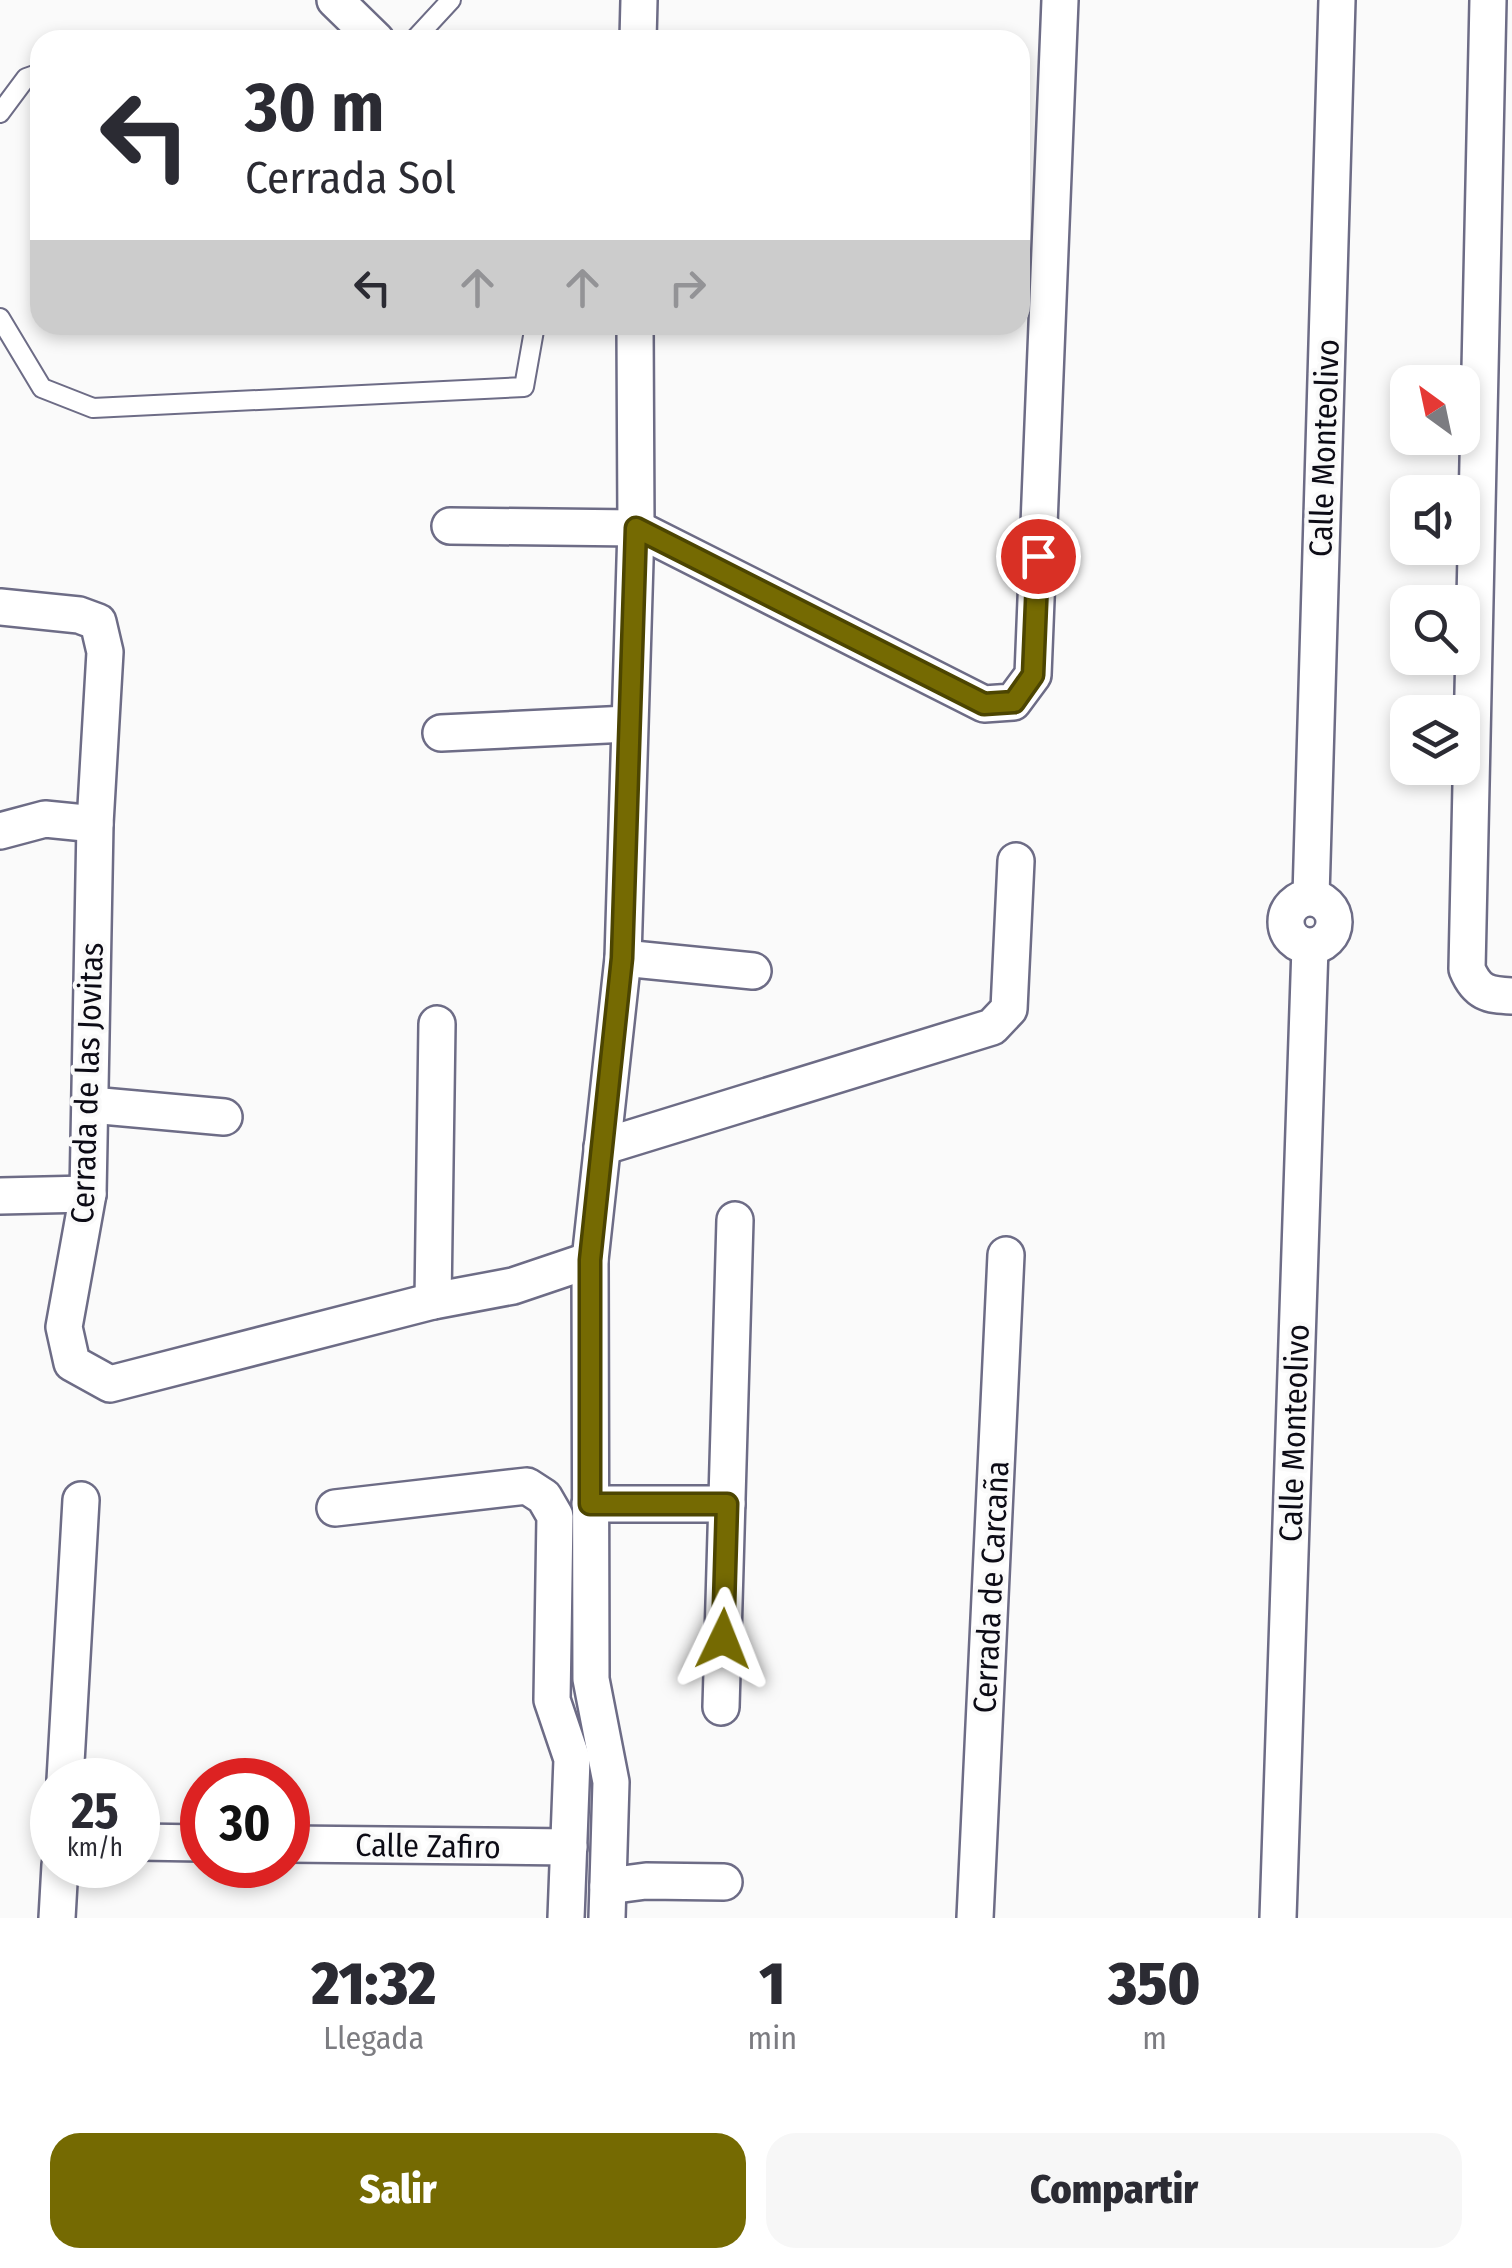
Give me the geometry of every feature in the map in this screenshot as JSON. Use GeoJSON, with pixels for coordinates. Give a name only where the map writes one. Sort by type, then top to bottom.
{"type":"FeatureCollection","features":[{"type":"Feature","properties":{"kind":"street"},"geometry":{"type":"LineString","coordinates":[[335,0],[366,30]]}},
{"type":"Feature","properties":{"kind":"street"},"geometry":{"type":"LineString","coordinates":[[638,30],[640,0]]}},
{"type":"Feature","properties":{"kind":"street"},"geometry":{"type":"LineString","coordinates":[[450,526],[636,528],[984,704],[1014,702],[1033,675],[1060,0]]}},
{"type":"Feature","properties":{"kind":"street","name":"Calle Monteolivo"},"geometry":{"type":"LineString","coordinates":[[1278,1918],[1310,948],[1292,940],[1284,922],[1292,904],[1310,896],[1337,0]]}},
{"type":"Feature","properties":{"kind":"street"},"geometry":{"type":"LineString","coordinates":[[1488,0],[1467,969],[1473,984],[1488,995],[1512,996]]}},
{"type":"Feature","properties":{"kind":"street"},"geometry":{"type":"LineString","coordinates":[[635,335],[636,528],[622,958],[590,1260],[591,1679],[610,1782],[607,1902],[646,1882],[724,1882]]}},
{"type":"Feature","properties":{"kind":"street","name":"Cerrada de las Jovitas"},"geometry":{"type":"LineString","coordinates":[[0,607],[79,615],[98,622],[105,652],[95,824],[88,1194],[64,1327],[72,1363],[110,1384],[432,1301],[514,1286],[590,1260]]}},
{"type":"Feature","properties":{"kind":"street"},"geometry":{"type":"LineString","coordinates":[[441,734],[628,724]]}},
{"type":"Feature","properties":{"kind":"street"},"geometry":{"type":"LineString","coordinates":[[0,832],[45,819],[95,824]]}},
{"type":"Feature","properties":{"kind":"street"},"geometry":{"type":"LineString","coordinates":[[602,1147],[992,1027],[1010,1009],[1016,861]]}},
{"type":"Feature","properties":{"kind":"street"},"geometry":{"type":"LineString","coordinates":[[622,958],[753,972]]}},
{"type":"Feature","properties":{"kind":"street"},"geometry":{"type":"LineString","coordinates":[[432,1301],[437,1024]]}},
{"type":"Feature","properties":{"kind":"street"},"geometry":{"type":"LineString","coordinates":[[91,1105],[224,1117]]}},
{"type":"Feature","properties":{"kind":"street"},"geometry":{"type":"LineString","coordinates":[[0,1196],[88,1194]]}},
{"type":"Feature","properties":{"kind":"street"},"geometry":{"type":"LineString","coordinates":[[722,1707],[735,1220]]}},
{"type":"Feature","properties":{"kind":"street","name":"Cerrada de Carcaña"},"geometry":{"type":"LineString","coordinates":[[976,1918],[1006,1255]]}},
{"type":"Feature","properties":{"kind":"street"},"geometry":{"type":"LineString","coordinates":[[334,1508],[528,1486],[544,1497],[555,1516],[552,1700],[572,1759],[566,1918]]}},
{"type":"Feature","properties":{"kind":"street"},"geometry":{"type":"LineString","coordinates":[[66,1758],[82,1500]]}},
{"type":"Feature","properties":{"kind":"street"},"geometry":{"type":"LineString","coordinates":[[590,1504],[727,1504]]}},
{"type":"Feature","properties":{"kind":"street","name":"Calle Zafiro"},"geometry":{"type":"LineString","coordinates":[[310,1844],[569,1847]]}},
{"type":"Feature","properties":{"kind":"street"},"geometry":{"type":"LineString","coordinates":[[57,1918],[59,1888]]}},
{"type":"Feature","properties":{"kind":"lane"},"geometry":{"type":"LineString","coordinates":[[423,30],[450,0]]}},
{"type":"Feature","properties":{"kind":"lane"},"geometry":{"type":"LineString","coordinates":[[0,113],[30,77]]}},
{"type":"Feature","properties":{"kind":"lane"},"geometry":{"type":"LineString","coordinates":[[0,318],[42,388],[93,408],[524,387],[532,335]]}},
{"type":"Feature","properties":{"kind":"route"},"geometry":{"type":"LineString","coordinates":[[723,1639],[727,1504],[590,1504],[590,1260],[622,958],[636,528],[984,704],[1014,702],[1033,675],[1038,556]]}}]}
